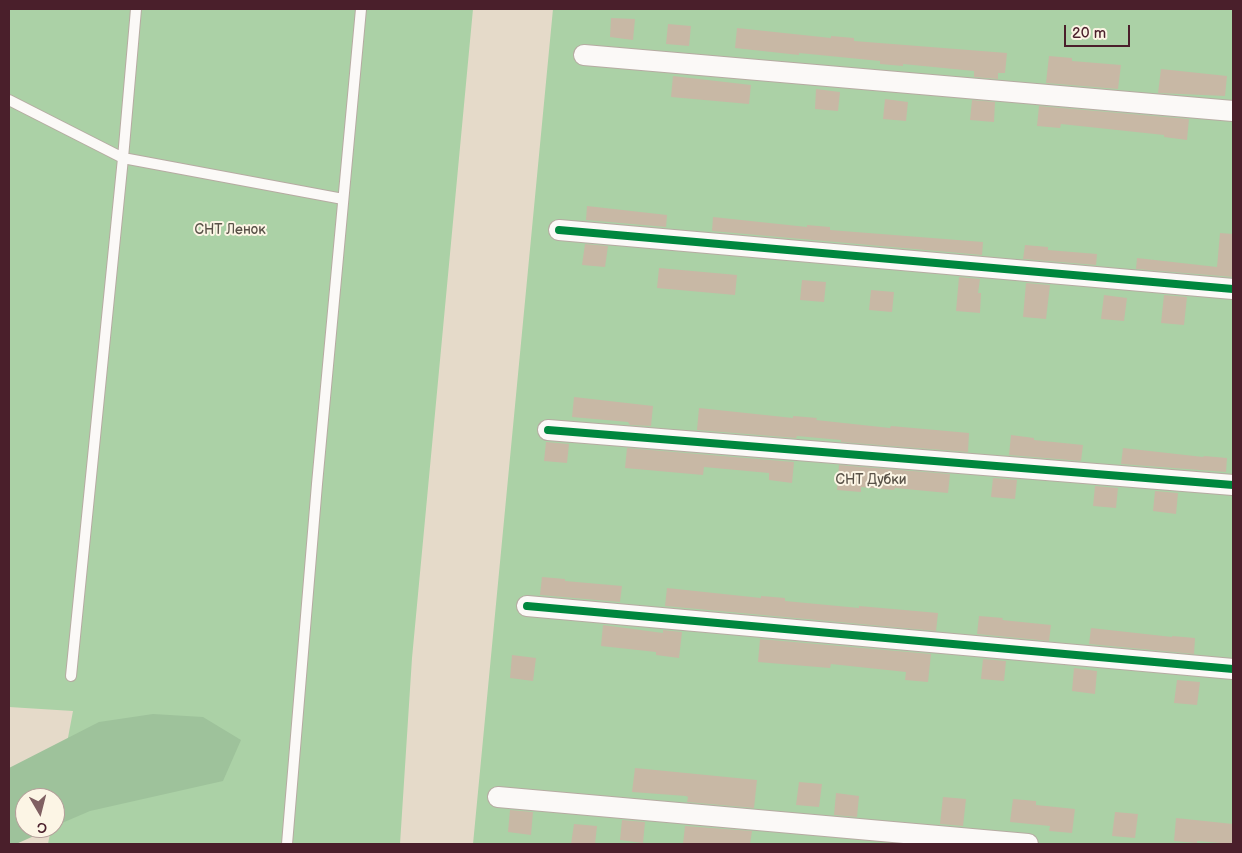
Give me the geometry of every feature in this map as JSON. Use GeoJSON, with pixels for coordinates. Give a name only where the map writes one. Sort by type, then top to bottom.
{"type":"FeatureCollection","features":[{"type":"Feature","properties":{"kind":"street"},"geometry":{"type":"LineString","coordinates":[[584,55],[1233,111]]}},
{"type":"Feature","properties":{"kind":"street"},"geometry":{"type":"LineString","coordinates":[[559,230],[1233,289]]}},
{"type":"Feature","properties":{"kind":"street"},"geometry":{"type":"LineString","coordinates":[[548,430],[1233,485]]}},
{"type":"Feature","properties":{"kind":"street"},"geometry":{"type":"LineString","coordinates":[[527,606],[1233,669]]}},
{"type":"Feature","properties":{"kind":"street"},"geometry":{"type":"LineString","coordinates":[[498,797],[1028,844]]}},
{"type":"Feature","properties":{"kind":"lane"},"geometry":{"type":"LineString","coordinates":[[71,676],[123,158],[136,9]]}},
{"type":"Feature","properties":{"kind":"lane"},"geometry":{"type":"LineString","coordinates":[[287,844],[316,493],[361,9]]}},
{"type":"Feature","properties":{"kind":"lane"},"geometry":{"type":"LineString","coordinates":[[9,100],[123,158],[343,199]]}},
{"type":"Feature","properties":{"kind":"green space","name":"СНТ Ленок"},"geometry":{"type":"Polygon","coordinates":[[[9,9],[473,9],[412,658],[400,844],[48,844],[49,838],[65,838],[65,788],[59,788],[73,711],[9,707],[9,9]]]}},
{"type":"Feature","properties":{"kind":"green space","name":"СНТ Дубки"},"geometry":{"type":"Polygon","coordinates":[[[553,9],[1233,9],[1233,844],[473,844],[553,9]]]}},
{"type":"Feature","properties":{"kind":"green space"},"geometry":{"type":"Polygon","coordinates":[[[153,714],[203,717],[241,740],[223,781],[90,811],[65,822],[65,788],[15,788],[15,838],[30,838],[16,844],[9,844],[9,768],[99,722],[153,714]]]}},
{"type":"Feature","properties":{"kind":"building"},"geometry":{"type":"Polygon","coordinates":[[[611,18],[635,19],[633,40],[610,37],[611,18]]]}},
{"type":"Feature","properties":{"kind":"building"},"geometry":{"type":"Polygon","coordinates":[[[668,24],[691,26],[689,46],[666,44],[668,24]]]}},
{"type":"Feature","properties":{"kind":"building"},"geometry":{"type":"Polygon","coordinates":[[[737,28],[831,38],[831,36],[854,38],[854,41],[1007,53],[1005,73],[998,73],[998,79],[974,77],[974,71],[903,64],[903,66],[880,64],[880,61],[735,48],[737,28]]]}},
{"type":"Feature","properties":{"kind":"building"},"geometry":{"type":"Polygon","coordinates":[[[1049,56],[1072,58],[1072,61],[1121,65],[1118,89],[1046,83],[1049,56]]]}},
{"type":"Feature","properties":{"kind":"building"},"geometry":{"type":"Polygon","coordinates":[[[1161,69],[1227,76],[1225,96],[1158,93],[1161,69]]]}},
{"type":"Feature","properties":{"kind":"building"},"geometry":{"type":"Polygon","coordinates":[[[673,76],[751,85],[749,104],[671,97],[673,76]]]}},
{"type":"Feature","properties":{"kind":"building"},"geometry":{"type":"Polygon","coordinates":[[[816,89],[840,92],[838,111],[815,109],[816,89]]]}},
{"type":"Feature","properties":{"kind":"building"},"geometry":{"type":"Polygon","coordinates":[[[885,99],[908,102],[906,121],[883,119],[885,99]]]}},
{"type":"Feature","properties":{"kind":"building"},"geometry":{"type":"Polygon","coordinates":[[[972,100],[995,102],[994,122],[970,120],[972,100]]]}},
{"type":"Feature","properties":{"kind":"building"},"geometry":{"type":"Polygon","coordinates":[[[1039,106],[1189,119],[1187,140],[1164,137],[1164,135],[1061,124],[1060,128],[1037,126],[1039,106]]]}},
{"type":"Feature","properties":{"kind":"building"},"geometry":{"type":"Polygon","coordinates":[[[587,206],[667,215],[666,227],[586,220],[587,206]]]}},
{"type":"Feature","properties":{"kind":"building"},"geometry":{"type":"Polygon","coordinates":[[[713,217],[807,227],[807,225],[830,227],[830,230],[983,242],[982,255],[712,231],[713,217]]]}},
{"type":"Feature","properties":{"kind":"building"},"geometry":{"type":"Polygon","coordinates":[[[1220,233],[1233,234],[1233,277],[1136,269],[1137,258],[1217,267],[1220,233]]]}},
{"type":"Feature","properties":{"kind":"building"},"geometry":{"type":"Polygon","coordinates":[[[585,244],[608,246],[605,267],[582,265],[585,244]]]}},
{"type":"Feature","properties":{"kind":"building"},"geometry":{"type":"Polygon","coordinates":[[[1025,245],[1048,247],[1048,250],[1097,254],[1096,265],[1023,259],[1025,245]]]}},
{"type":"Feature","properties":{"kind":"building"},"geometry":{"type":"Polygon","coordinates":[[[659,268],[737,275],[735,295],[657,288],[659,268]]]}},
{"type":"Feature","properties":{"kind":"building"},"geometry":{"type":"Polygon","coordinates":[[[959,277],[980,279],[978,293],[981,293],[980,313],[956,311],[959,277]]]}},
{"type":"Feature","properties":{"kind":"building"},"geometry":{"type":"Polygon","coordinates":[[[802,280],[826,282],[824,302],[800,300],[802,280]]]}},
{"type":"Feature","properties":{"kind":"building"},"geometry":{"type":"Polygon","coordinates":[[[1026,283],[1050,285],[1046,319],[1023,317],[1026,283]]]}},
{"type":"Feature","properties":{"kind":"building"},"geometry":{"type":"Polygon","coordinates":[[[871,290],[894,292],[892,312],[869,310],[871,290]]]}},
{"type":"Feature","properties":{"kind":"building"},"geometry":{"type":"Polygon","coordinates":[[[1104,295],[1127,298],[1124,321],[1101,319],[1104,295]]]}},
{"type":"Feature","properties":{"kind":"building"},"geometry":{"type":"Polygon","coordinates":[[[1164,295],[1187,297],[1184,325],[1161,323],[1164,295]]]}},
{"type":"Feature","properties":{"kind":"building"},"geometry":{"type":"Polygon","coordinates":[[[574,397],[653,406],[651,426],[572,417],[574,397]]]}},
{"type":"Feature","properties":{"kind":"building"},"geometry":{"type":"Polygon","coordinates":[[[699,408],[793,418],[793,416],[817,418],[816,420],[890,428],[891,426],[969,433],[968,452],[841,442],[841,440],[797,436],[796,438],[697,430],[699,408]]]}},
{"type":"Feature","properties":{"kind":"building"},"geometry":{"type":"Polygon","coordinates":[[[1011,435],[1034,438],[1034,440],[1083,445],[1081,461],[1009,455],[1011,435]]]}},
{"type":"Feature","properties":{"kind":"building"},"geometry":{"type":"Polygon","coordinates":[[[546,442],[569,444],[567,463],[544,461],[546,442]]]}},
{"type":"Feature","properties":{"kind":"building"},"geometry":{"type":"Polygon","coordinates":[[[627,448],[794,462],[792,483],[769,480],[769,473],[704,467],[703,475],[625,468],[627,448]]]}},
{"type":"Feature","properties":{"kind":"building"},"geometry":{"type":"Polygon","coordinates":[[[1123,448],[1227,458],[1226,472],[1121,464],[1123,448]]]}},
{"type":"Feature","properties":{"kind":"building"},"geometry":{"type":"Polygon","coordinates":[[[839,465],[950,474],[948,493],[861,487],[861,492],[837,490],[839,465]]]}},
{"type":"Feature","properties":{"kind":"building"},"geometry":{"type":"Polygon","coordinates":[[[993,478],[1017,480],[1015,499],[991,497],[993,478]]]}},
{"type":"Feature","properties":{"kind":"building"},"geometry":{"type":"Polygon","coordinates":[[[1095,486],[1118,488],[1116,508],[1093,506],[1095,486]]]}},
{"type":"Feature","properties":{"kind":"building"},"geometry":{"type":"Polygon","coordinates":[[[1155,491],[1178,493],[1176,514],[1153,511],[1155,491]]]}},
{"type":"Feature","properties":{"kind":"building"},"geometry":{"type":"Polygon","coordinates":[[[542,577],[622,586],[620,602],[540,595],[542,577]]]}},
{"type":"Feature","properties":{"kind":"building"},"geometry":{"type":"Polygon","coordinates":[[[667,588],[761,598],[761,596],[785,598],[785,601],[859,608],[859,606],[938,613],[936,631],[665,606],[667,588]]]}},
{"type":"Feature","properties":{"kind":"building"},"geometry":{"type":"Polygon","coordinates":[[[979,616],[1051,625],[1049,641],[977,634],[979,616]]]}},
{"type":"Feature","properties":{"kind":"building"},"geometry":{"type":"Polygon","coordinates":[[[603,625],[663,633],[663,630],[682,632],[679,658],[656,655],[656,652],[601,646],[603,625]]]}},
{"type":"Feature","properties":{"kind":"building"},"geometry":{"type":"Polygon","coordinates":[[[1091,628],[1195,638],[1194,654],[1089,644],[1091,628]]]}},
{"type":"Feature","properties":{"kind":"building"},"geometry":{"type":"Polygon","coordinates":[[[760,639],[931,654],[928,682],[905,680],[906,672],[831,664],[830,668],[758,662],[760,639]]]}},
{"type":"Feature","properties":{"kind":"building"},"geometry":{"type":"Polygon","coordinates":[[[512,655],[536,658],[533,681],[510,678],[512,655]]]}},
{"type":"Feature","properties":{"kind":"building"},"geometry":{"type":"Polygon","coordinates":[[[983,659],[1006,661],[1004,681],[981,679],[983,659]]]}},
{"type":"Feature","properties":{"kind":"building"},"geometry":{"type":"Polygon","coordinates":[[[1074,668],[1097,671],[1095,694],[1072,691],[1074,668]]]}},
{"type":"Feature","properties":{"kind":"building"},"geometry":{"type":"Polygon","coordinates":[[[1177,680],[1200,682],[1197,705],[1174,703],[1177,680]]]}},
{"type":"Feature","properties":{"kind":"building"},"geometry":{"type":"Polygon","coordinates":[[[635,768],[757,780],[754,808],[687,802],[688,797],[686,796],[632,792],[635,768]]]}},
{"type":"Feature","properties":{"kind":"building"},"geometry":{"type":"Polygon","coordinates":[[[799,782],[822,784],[819,807],[796,805],[799,782]]]}},
{"type":"Feature","properties":{"kind":"building"},"geometry":{"type":"Polygon","coordinates":[[[836,793],[859,796],[857,817],[834,815],[836,793]]]}},
{"type":"Feature","properties":{"kind":"building"},"geometry":{"type":"Polygon","coordinates":[[[943,797],[966,799],[963,826],[940,824],[943,797]]]}},
{"type":"Feature","properties":{"kind":"building"},"geometry":{"type":"Polygon","coordinates":[[[1013,799],[1036,801],[1036,805],[1075,809],[1072,833],[1049,831],[1050,826],[1010,822],[1013,799]]]}},
{"type":"Feature","properties":{"kind":"building"},"geometry":{"type":"Polygon","coordinates":[[[510,810],[533,812],[531,835],[508,832],[510,810]]]}},
{"type":"Feature","properties":{"kind":"building"},"geometry":{"type":"Polygon","coordinates":[[[1115,812],[1138,814],[1135,838],[1112,836],[1115,812]]]}},
{"type":"Feature","properties":{"kind":"building"},"geometry":{"type":"Polygon","coordinates":[[[1176,818],[1233,824],[1233,844],[1174,841],[1176,818]]]}},
{"type":"Feature","properties":{"kind":"building"},"geometry":{"type":"Polygon","coordinates":[[[622,820],[645,822],[643,843],[620,840],[622,820]]]}},
{"type":"Feature","properties":{"kind":"building"},"geometry":{"type":"Polygon","coordinates":[[[574,824],[597,826],[595,844],[571,844],[574,824]]]}},
{"type":"Feature","properties":{"kind":"building"},"geometry":{"type":"Polygon","coordinates":[[[685,826],[752,831],[750,844],[683,844],[685,826]]]}},
{"type":"Feature","properties":{"kind":"cycle path"},"geometry":{"type":"LineString","coordinates":[[559,230],[1233,289]]}},
{"type":"Feature","properties":{"kind":"cycle path"},"geometry":{"type":"LineString","coordinates":[[548,430],[1233,485]]}},
{"type":"Feature","properties":{"kind":"cycle path"},"geometry":{"type":"LineString","coordinates":[[527,606],[1233,669]]}}]}
